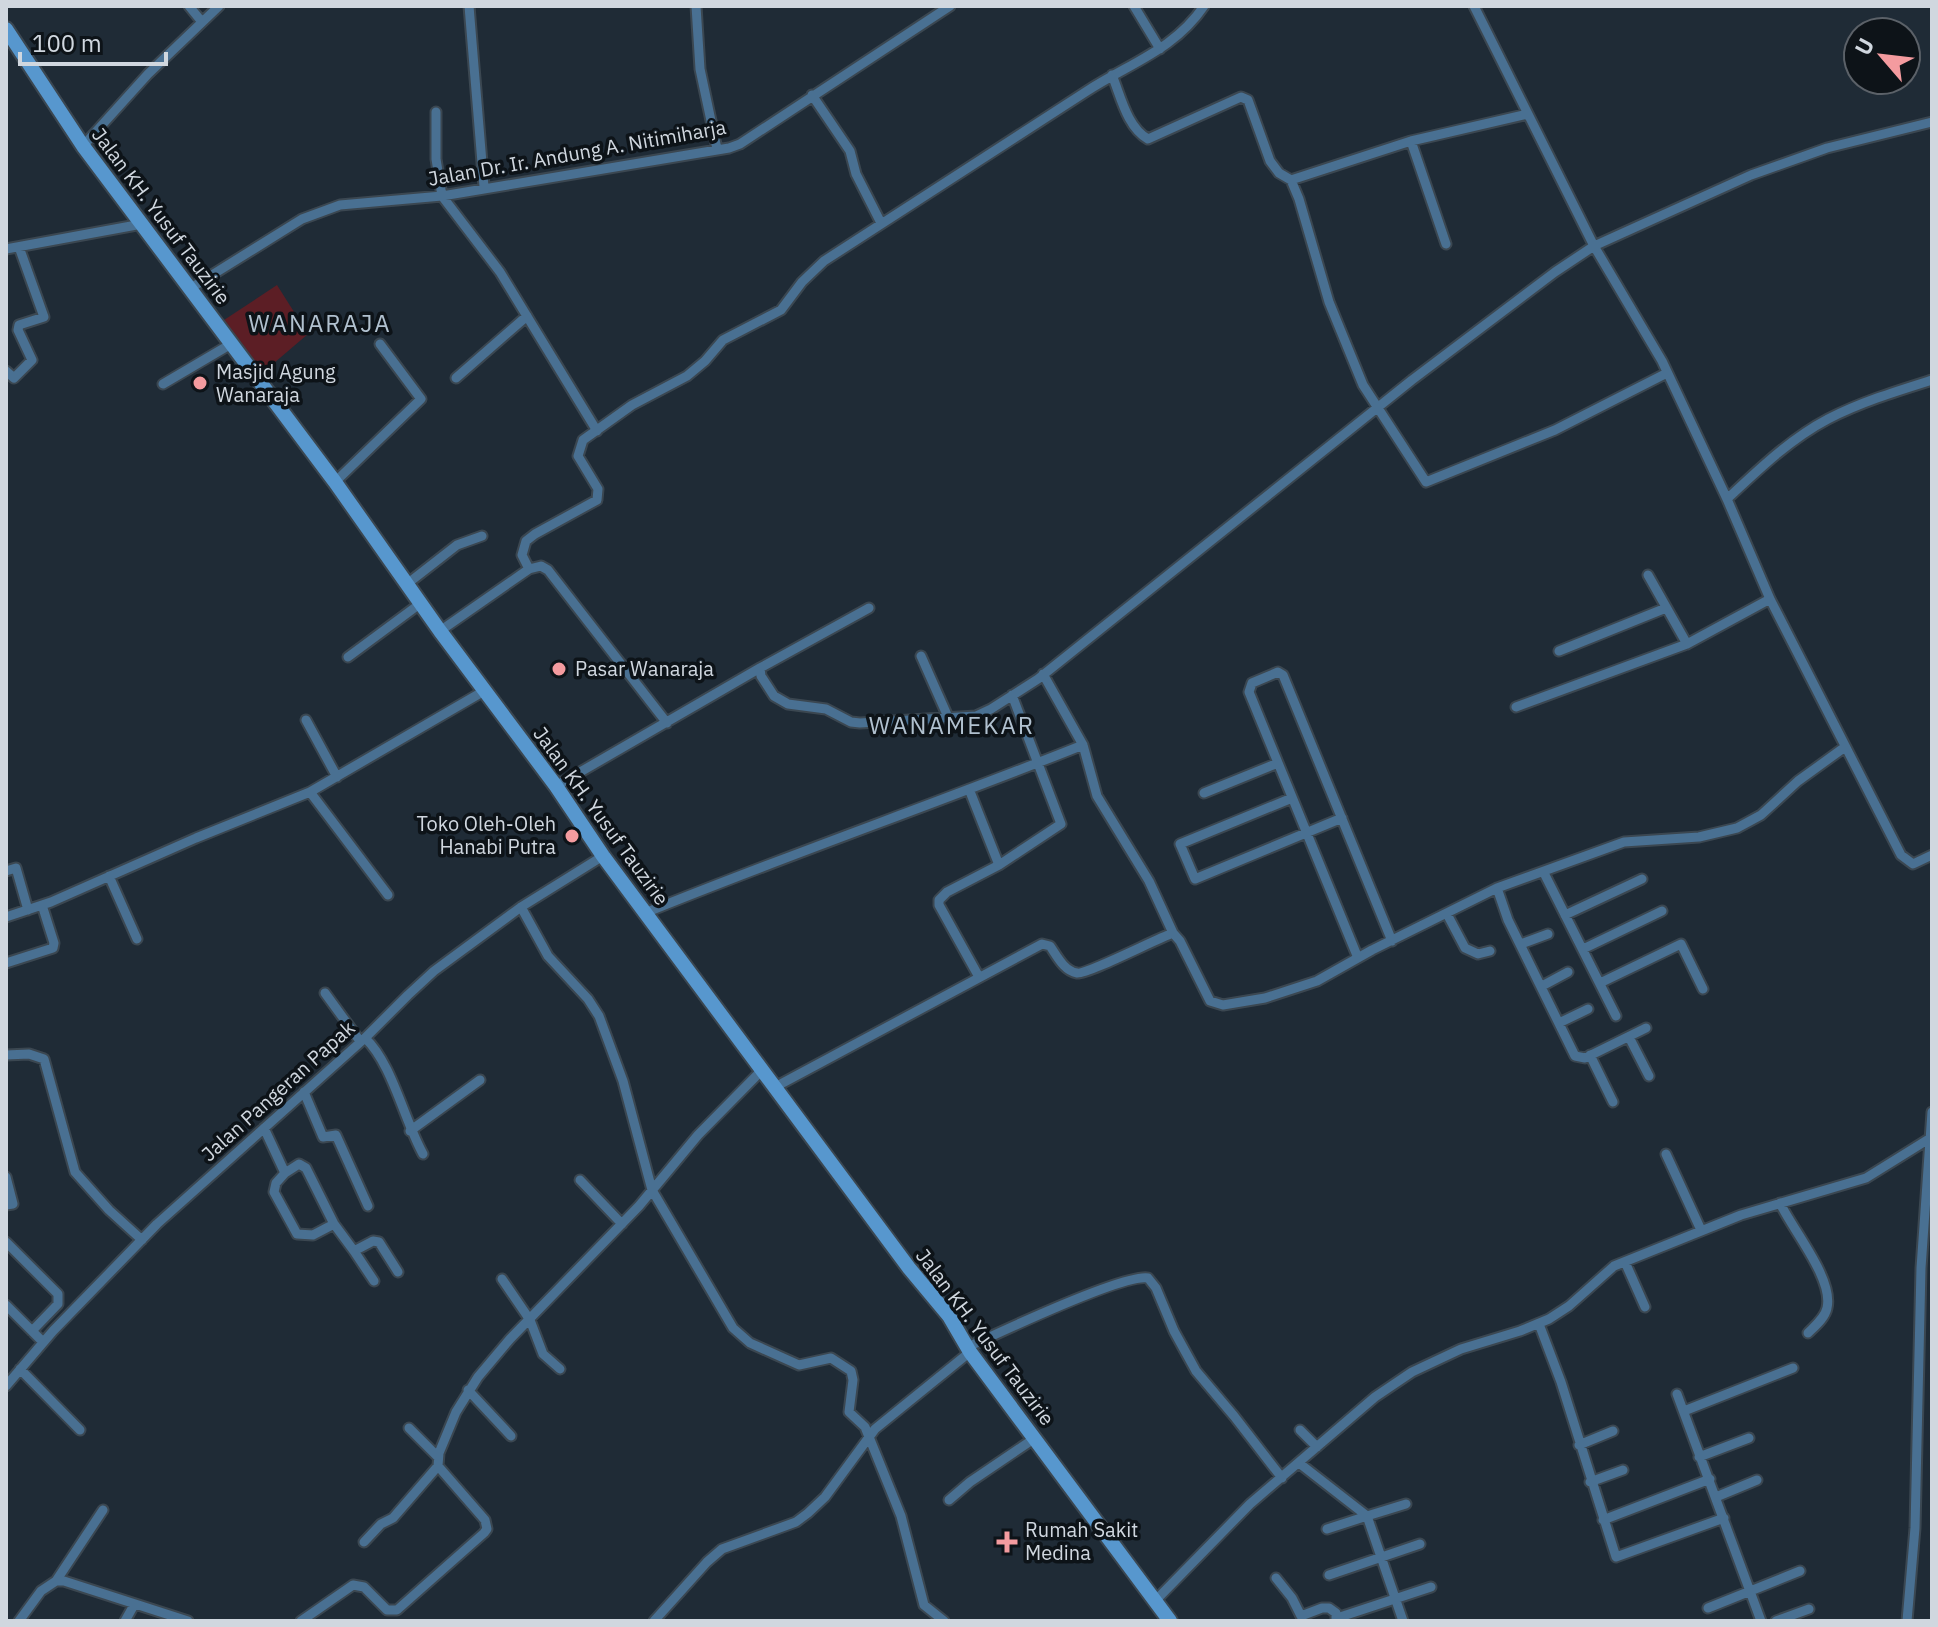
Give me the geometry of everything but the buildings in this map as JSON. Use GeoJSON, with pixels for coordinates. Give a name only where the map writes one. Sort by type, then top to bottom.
{"type":"FeatureCollection","features":[{"type":"Feature","properties":{"kind":"main road","name":"Jalan KH. Yusuf Tauzirie"},"geometry":{"type":"LineString","coordinates":[[6,29],[83,146],[335,482],[440,631],[556,786],[603,856],[777,1086],[909,1268],[949,1316],[969,1350],[1170,1621]]}},
{"type":"Feature","properties":{"kind":"street"},"geometry":{"type":"LineString","coordinates":[[189,6],[202,22]]}},
{"type":"Feature","properties":{"kind":"street"},"geometry":{"type":"LineString","coordinates":[[83,146],[148,74],[219,6]]}},
{"type":"Feature","properties":{"kind":"street"},"geometry":{"type":"LineString","coordinates":[[469,6],[484,187]]}},
{"type":"Feature","properties":{"kind":"street"},"geometry":{"type":"LineString","coordinates":[[696,6],[700,69],[717,149]]}},
{"type":"Feature","properties":{"kind":"street","name":"Jalan Dr. Ir. Andung A. Nitimiharja"},"geometry":{"type":"LineString","coordinates":[[191,288],[283,230],[340,205],[442,196],[692,156],[740,144],[950,6]]}},
{"type":"Feature","properties":{"kind":"street"},"geometry":{"type":"LineString","coordinates":[[1134,6],[1160,49]]}},
{"type":"Feature","properties":{"kind":"street"},"geometry":{"type":"LineString","coordinates":[[529,569],[522,555],[526,541],[592,503],[599,495],[578,456],[583,440],[632,405],[687,376],[723,340],[781,310],[811,271],[881,223],[1112,75],[1182,34],[1204,6]]}},
{"type":"Feature","properties":{"kind":"street"},"geometry":{"type":"LineString","coordinates":[[1474,6],[1594,246],[1667,373],[1770,599],[1901,855],[1913,864],[1932,855]]}},
{"type":"Feature","properties":{"kind":"street"},"geometry":{"type":"LineString","coordinates":[[1112,75],[1128,116],[1137,132],[1148,139],[1241,97],[1246,98],[1270,161],[1279,173],[1291,180],[1344,343],[1363,385],[1424,480],[1430,482],[1561,427],[1667,373]]}},
{"type":"Feature","properties":{"kind":"street"},"geometry":{"type":"LineString","coordinates":[[812,95],[850,151],[856,174],[881,223]]}},
{"type":"Feature","properties":{"kind":"street"},"geometry":{"type":"LineString","coordinates":[[436,112],[436,159],[442,196],[500,272],[597,431]]}},
{"type":"Feature","properties":{"kind":"street"},"geometry":{"type":"LineString","coordinates":[[1291,180],[1411,141],[1528,114]]}},
{"type":"Feature","properties":{"kind":"street"},"geometry":{"type":"LineString","coordinates":[[760,668],[761,676],[774,696],[788,704],[826,709],[851,722],[976,716],[1043,674],[1379,408],[1555,272],[1594,246],[1751,175],[1827,148],[1932,122]]}},
{"type":"Feature","properties":{"kind":"street"},"geometry":{"type":"LineString","coordinates":[[1411,141],[1446,244]]}},
{"type":"Feature","properties":{"kind":"street"},"geometry":{"type":"LineString","coordinates":[[6,249],[142,224]]}},
{"type":"Feature","properties":{"kind":"street"},"geometry":{"type":"LineString","coordinates":[[6,371],[14,378],[32,360],[18,330],[19,325],[44,317],[19,247]]}},
{"type":"Feature","properties":{"kind":"street"},"geometry":{"type":"LineString","coordinates":[[456,378],[527,316]]}},
{"type":"Feature","properties":{"kind":"street"},"geometry":{"type":"LineString","coordinates":[[163,384],[231,344]]}},
{"type":"Feature","properties":{"kind":"street"},"geometry":{"type":"LineString","coordinates":[[335,482],[421,399],[380,344]]}},
{"type":"Feature","properties":{"kind":"street"},"geometry":{"type":"LineString","coordinates":[[1727,499],[1787,445],[1828,419],[1885,395],[1932,380]]}},
{"type":"Feature","properties":{"kind":"street"},"geometry":{"type":"LineString","coordinates":[[407,584],[457,545],[482,536]]}},
{"type":"Feature","properties":{"kind":"street"},"geometry":{"type":"LineString","coordinates":[[440,631],[529,569],[541,566],[548,570],[667,723]]}},
{"type":"Feature","properties":{"kind":"street"},"geometry":{"type":"LineString","coordinates":[[1648,575],[1687,644]]}},
{"type":"Feature","properties":{"kind":"street"},"geometry":{"type":"LineString","coordinates":[[1516,707],[1687,644],[1770,599]]}},
{"type":"Feature","properties":{"kind":"street"},"geometry":{"type":"LineString","coordinates":[[348,657],[421,603]]}},
{"type":"Feature","properties":{"kind":"street"},"geometry":{"type":"LineString","coordinates":[[556,786],[869,608]]}},
{"type":"Feature","properties":{"kind":"street"},"geometry":{"type":"LineString","coordinates":[[1559,651],[1666,608]]}},
{"type":"Feature","properties":{"kind":"street"},"geometry":{"type":"LineString","coordinates":[[921,656],[948,717]]}},
{"type":"Feature","properties":{"kind":"street"},"geometry":{"type":"LineString","coordinates":[[1358,958],[1278,763],[1249,687],[1252,683],[1278,672],[1283,675],[1392,941]]}},
{"type":"Feature","properties":{"kind":"street"},"geometry":{"type":"LineString","coordinates":[[1043,674],[1083,745],[1097,796],[1149,881],[1208,998],[1218,1005],[1265,998],[1303,986],[1497,888],[1624,842],[1699,837],[1737,828],[1761,815],[1798,781],[1845,747]]}},
{"type":"Feature","properties":{"kind":"street"},"geometry":{"type":"LineString","coordinates":[[6,917],[42,905],[310,792],[484,691]]}},
{"type":"Feature","properties":{"kind":"street"},"geometry":{"type":"LineString","coordinates":[[979,977],[939,900],[947,892],[999,865],[1061,825],[1040,762],[1012,695]]}},
{"type":"Feature","properties":{"kind":"street"},"geometry":{"type":"LineString","coordinates":[[306,720],[337,777]]}},
{"type":"Feature","properties":{"kind":"street"},"geometry":{"type":"LineString","coordinates":[[645,913],[762,865],[826,844],[1083,745]]}},
{"type":"Feature","properties":{"kind":"street"},"geometry":{"type":"LineString","coordinates":[[1204,793],[1278,763]]}},
{"type":"Feature","properties":{"kind":"street"},"geometry":{"type":"LineString","coordinates":[[969,789],[999,865]]}},
{"type":"Feature","properties":{"kind":"street"},"geometry":{"type":"LineString","coordinates":[[310,792],[388,895]]}},
{"type":"Feature","properties":{"kind":"street"},"geometry":{"type":"LineString","coordinates":[[1292,798],[1180,844],[1195,879],[1342,818]]}},
{"type":"Feature","properties":{"kind":"street","name":"Jalan Pangeran Papak"},"geometry":{"type":"LineString","coordinates":[[6,1386],[43,1342],[142,1240],[434,971],[521,907],[603,856]]}},
{"type":"Feature","properties":{"kind":"street"},"geometry":{"type":"LineString","coordinates":[[6,871],[16,868],[28,910]]}},
{"type":"Feature","properties":{"kind":"street"},"geometry":{"type":"LineString","coordinates":[[1544,873],[1616,1016]]}},
{"type":"Feature","properties":{"kind":"street"},"geometry":{"type":"LineString","coordinates":[[109,876],[137,939]]}},
{"type":"Feature","properties":{"kind":"street"},"geometry":{"type":"LineString","coordinates":[[1565,915],[1642,879]]}},
{"type":"Feature","properties":{"kind":"street"},"geometry":{"type":"LineString","coordinates":[[1497,888],[1575,1056],[1585,1058],[1646,1028]]}},
{"type":"Feature","properties":{"kind":"street"},"geometry":{"type":"LineString","coordinates":[[6,963],[53,948],[42,905]]}},
{"type":"Feature","properties":{"kind":"street"},"geometry":{"type":"LineString","coordinates":[[521,907],[548,956],[588,999],[599,1016],[623,1081],[652,1190],[700,1274],[741,1337],[799,1365],[828,1358],[846,1367],[853,1380],[849,1412],[863,1423],[870,1435],[901,1516],[920,1596],[927,1608],[944,1621]]}},
{"type":"Feature","properties":{"kind":"street"},"geometry":{"type":"LineString","coordinates":[[1583,949],[1662,911]]}},
{"type":"Feature","properties":{"kind":"street"},"geometry":{"type":"LineString","coordinates":[[1447,914],[1465,948],[1478,954],[1490,951]]}},
{"type":"Feature","properties":{"kind":"street"},"geometry":{"type":"LineString","coordinates":[[777,1086],[1045,944],[1070,971],[1084,973],[1173,933]]}},
{"type":"Feature","properties":{"kind":"street"},"geometry":{"type":"LineString","coordinates":[[1521,944],[1548,934]]}},
{"type":"Feature","properties":{"kind":"street"},"geometry":{"type":"LineString","coordinates":[[1600,983],[1681,944],[1703,989]]}},
{"type":"Feature","properties":{"kind":"street"},"geometry":{"type":"LineString","coordinates":[[1542,986],[1568,972]]}},
{"type":"Feature","properties":{"kind":"street"},"geometry":{"type":"LineString","coordinates":[[325,993],[382,1060],[410,1131],[423,1154]]}},
{"type":"Feature","properties":{"kind":"street"},"geometry":{"type":"LineString","coordinates":[[1559,1023],[1588,1009]]}},
{"type":"Feature","properties":{"kind":"street"},"geometry":{"type":"LineString","coordinates":[[1629,1037],[1649,1076]]}},
{"type":"Feature","properties":{"kind":"street"},"geometry":{"type":"LineString","coordinates":[[6,1055],[29,1054],[44,1059],[75,1172],[109,1210],[142,1240]]}},
{"type":"Feature","properties":{"kind":"street"},"geometry":{"type":"LineString","coordinates":[[1590,1055],[1613,1102]]}},
{"type":"Feature","properties":{"kind":"street"},"geometry":{"type":"LineString","coordinates":[[364,1542],[381,1524],[393,1518],[438,1461],[468,1390],[622,1224],[698,1135],[763,1069]]}},
{"type":"Feature","properties":{"kind":"street"},"geometry":{"type":"LineString","coordinates":[[410,1131],[480,1080]]}},
{"type":"Feature","properties":{"kind":"street"},"geometry":{"type":"LineString","coordinates":[[304,1092],[323,1137],[336,1135],[368,1206]]}},
{"type":"Feature","properties":{"kind":"street"},"geometry":{"type":"LineString","coordinates":[[1907,1621],[1919,1460],[1921,1268],[1932,1112]]}},
{"type":"Feature","properties":{"kind":"street"},"geometry":{"type":"LineString","coordinates":[[264,1128],[285,1173]]}},
{"type":"Feature","properties":{"kind":"street"},"geometry":{"type":"LineString","coordinates":[[1155,1601],[1250,1504],[1375,1397],[1412,1372],[1461,1349],[1539,1324],[1569,1306],[1614,1266],[1701,1230],[1866,1178],[1931,1138]]}},
{"type":"Feature","properties":{"kind":"street"},"geometry":{"type":"LineString","coordinates":[[1666,1154],[1701,1230]]}},
{"type":"Feature","properties":{"kind":"street"},"geometry":{"type":"LineString","coordinates":[[334,1224],[313,1235],[297,1234],[274,1192],[276,1183],[299,1164],[304,1166],[334,1224],[374,1281]]}},
{"type":"Feature","properties":{"kind":"street"},"geometry":{"type":"LineString","coordinates":[[6,1177],[13,1204],[6,1205]]}},
{"type":"Feature","properties":{"kind":"street"},"geometry":{"type":"LineString","coordinates":[[580,1180],[622,1224]]}},
{"type":"Feature","properties":{"kind":"street"},"geometry":{"type":"LineString","coordinates":[[1780,1203],[1816,1266],[1827,1292],[1826,1312],[1808,1333]]}},
{"type":"Feature","properties":{"kind":"street"},"geometry":{"type":"LineString","coordinates":[[354,1251],[373,1241],[379,1242],[398,1272]]}},
{"type":"Feature","properties":{"kind":"street"},"geometry":{"type":"LineString","coordinates":[[6,1242],[54,1289],[60,1299],[32,1331]]}},
{"type":"Feature","properties":{"kind":"street"},"geometry":{"type":"LineString","coordinates":[[1625,1262],[1645,1307]]}},
{"type":"Feature","properties":{"kind":"street"},"geometry":{"type":"LineString","coordinates":[[654,1621],[722,1549],[796,1522],[808,1513],[825,1497],[870,1435],[969,1350],[1087,1296],[1138,1278],[1148,1278],[1156,1288],[1174,1331],[1196,1371],[1282,1478]]}},
{"type":"Feature","properties":{"kind":"street"},"geometry":{"type":"LineString","coordinates":[[502,1279],[530,1320],[543,1354],[560,1369]]}},
{"type":"Feature","properties":{"kind":"street"},"geometry":{"type":"LineString","coordinates":[[6,1305],[43,1342]]}},
{"type":"Feature","properties":{"kind":"street"},"geometry":{"type":"LineString","coordinates":[[1539,1324],[1579,1436],[1590,1482],[1616,1557],[1724,1518]]}},
{"type":"Feature","properties":{"kind":"street"},"geometry":{"type":"LineString","coordinates":[[1684,1411],[1793,1368]]}},
{"type":"Feature","properties":{"kind":"street"},"geometry":{"type":"LineString","coordinates":[[20,1369],[80,1430]]}},
{"type":"Feature","properties":{"kind":"street"},"geometry":{"type":"LineString","coordinates":[[468,1390],[511,1436]]}},
{"type":"Feature","properties":{"kind":"street"},"geometry":{"type":"LineString","coordinates":[[1677,1394],[1761,1621]]}},
{"type":"Feature","properties":{"kind":"street"},"geometry":{"type":"LineString","coordinates":[[301,1621],[353,1585],[364,1587],[384,1609],[397,1610],[487,1529],[485,1520],[409,1428]]}},
{"type":"Feature","properties":{"kind":"street"},"geometry":{"type":"LineString","coordinates":[[1300,1430],[1317,1447]]}},
{"type":"Feature","properties":{"kind":"street"},"geometry":{"type":"LineString","coordinates":[[1579,1445],[1613,1431]]}},
{"type":"Feature","properties":{"kind":"street"},"geometry":{"type":"LineString","coordinates":[[949,1500],[1035,1438]]}},
{"type":"Feature","properties":{"kind":"street"},"geometry":{"type":"LineString","coordinates":[[1699,1457],[1749,1438]]}},
{"type":"Feature","properties":{"kind":"street"},"geometry":{"type":"LineString","coordinates":[[1299,1463],[1367,1516],[1403,1621]]}},
{"type":"Feature","properties":{"kind":"street"},"geometry":{"type":"LineString","coordinates":[[1590,1482],[1623,1470]]}},
{"type":"Feature","properties":{"kind":"street"},"geometry":{"type":"LineString","coordinates":[[1603,1520],[1710,1479]]}},
{"type":"Feature","properties":{"kind":"street"},"geometry":{"type":"LineString","coordinates":[[1716,1497],[1757,1480]]}},
{"type":"Feature","properties":{"kind":"street"},"geometry":{"type":"LineString","coordinates":[[1327,1529],[1406,1504]]}},
{"type":"Feature","properties":{"kind":"street"},"geometry":{"type":"LineString","coordinates":[[19,1621],[41,1591],[56,1581],[103,1510]]}},
{"type":"Feature","properties":{"kind":"street"},"geometry":{"type":"LineString","coordinates":[[1329,1575],[1420,1544]]}},
{"type":"Feature","properties":{"kind":"street"},"geometry":{"type":"LineString","coordinates":[[1708,1608],[1800,1571]]}},
{"type":"Feature","properties":{"kind":"street"},"geometry":{"type":"LineString","coordinates":[[1276,1578],[1301,1616],[1326,1607],[1333,1609],[1336,1619],[1431,1587]]}},
{"type":"Feature","properties":{"kind":"street"},"geometry":{"type":"LineString","coordinates":[[56,1581],[188,1621]]}},
{"type":"Feature","properties":{"kind":"street"},"geometry":{"type":"LineString","coordinates":[[125,1621],[134,1605]]}},
{"type":"Feature","properties":{"kind":"street"},"geometry":{"type":"LineString","coordinates":[[1776,1621],[1809,1609]]}},
{"type":"Feature","properties":{"kind":"shaded area"},"geometry":{"type":"Polygon","coordinates":[[[277,285],[308,334],[260,375],[221,322],[277,285]]]}},
{"type":"Feature","properties":{"kind":"place","name":"Masjid Agung Wanaraja"},"geometry":{"type":"Point","coordinates":[200,383]}},
{"type":"Feature","properties":{"kind":"place","name":"Pasar Wanaraja"},"geometry":{"type":"Point","coordinates":[559,669]}},
{"type":"Feature","properties":{"kind":"place","name":"Toko Oleh-Oleh Hanabi Putra"},"geometry":{"type":"Point","coordinates":[572,836]}},
{"type":"Feature","properties":{"kind":"place","name":"Rumah Sakit Medina"},"geometry":{"type":"Point","coordinates":[1007,1542]}},
{"type":"Feature","properties":{"kind":"district","name":"WANARAJA"},"geometry":{"type":"Point","coordinates":[320,324]}},
{"type":"Feature","properties":{"kind":"district","name":"WANAMEKAR"},"geometry":{"type":"Point","coordinates":[952,726]}}]}
